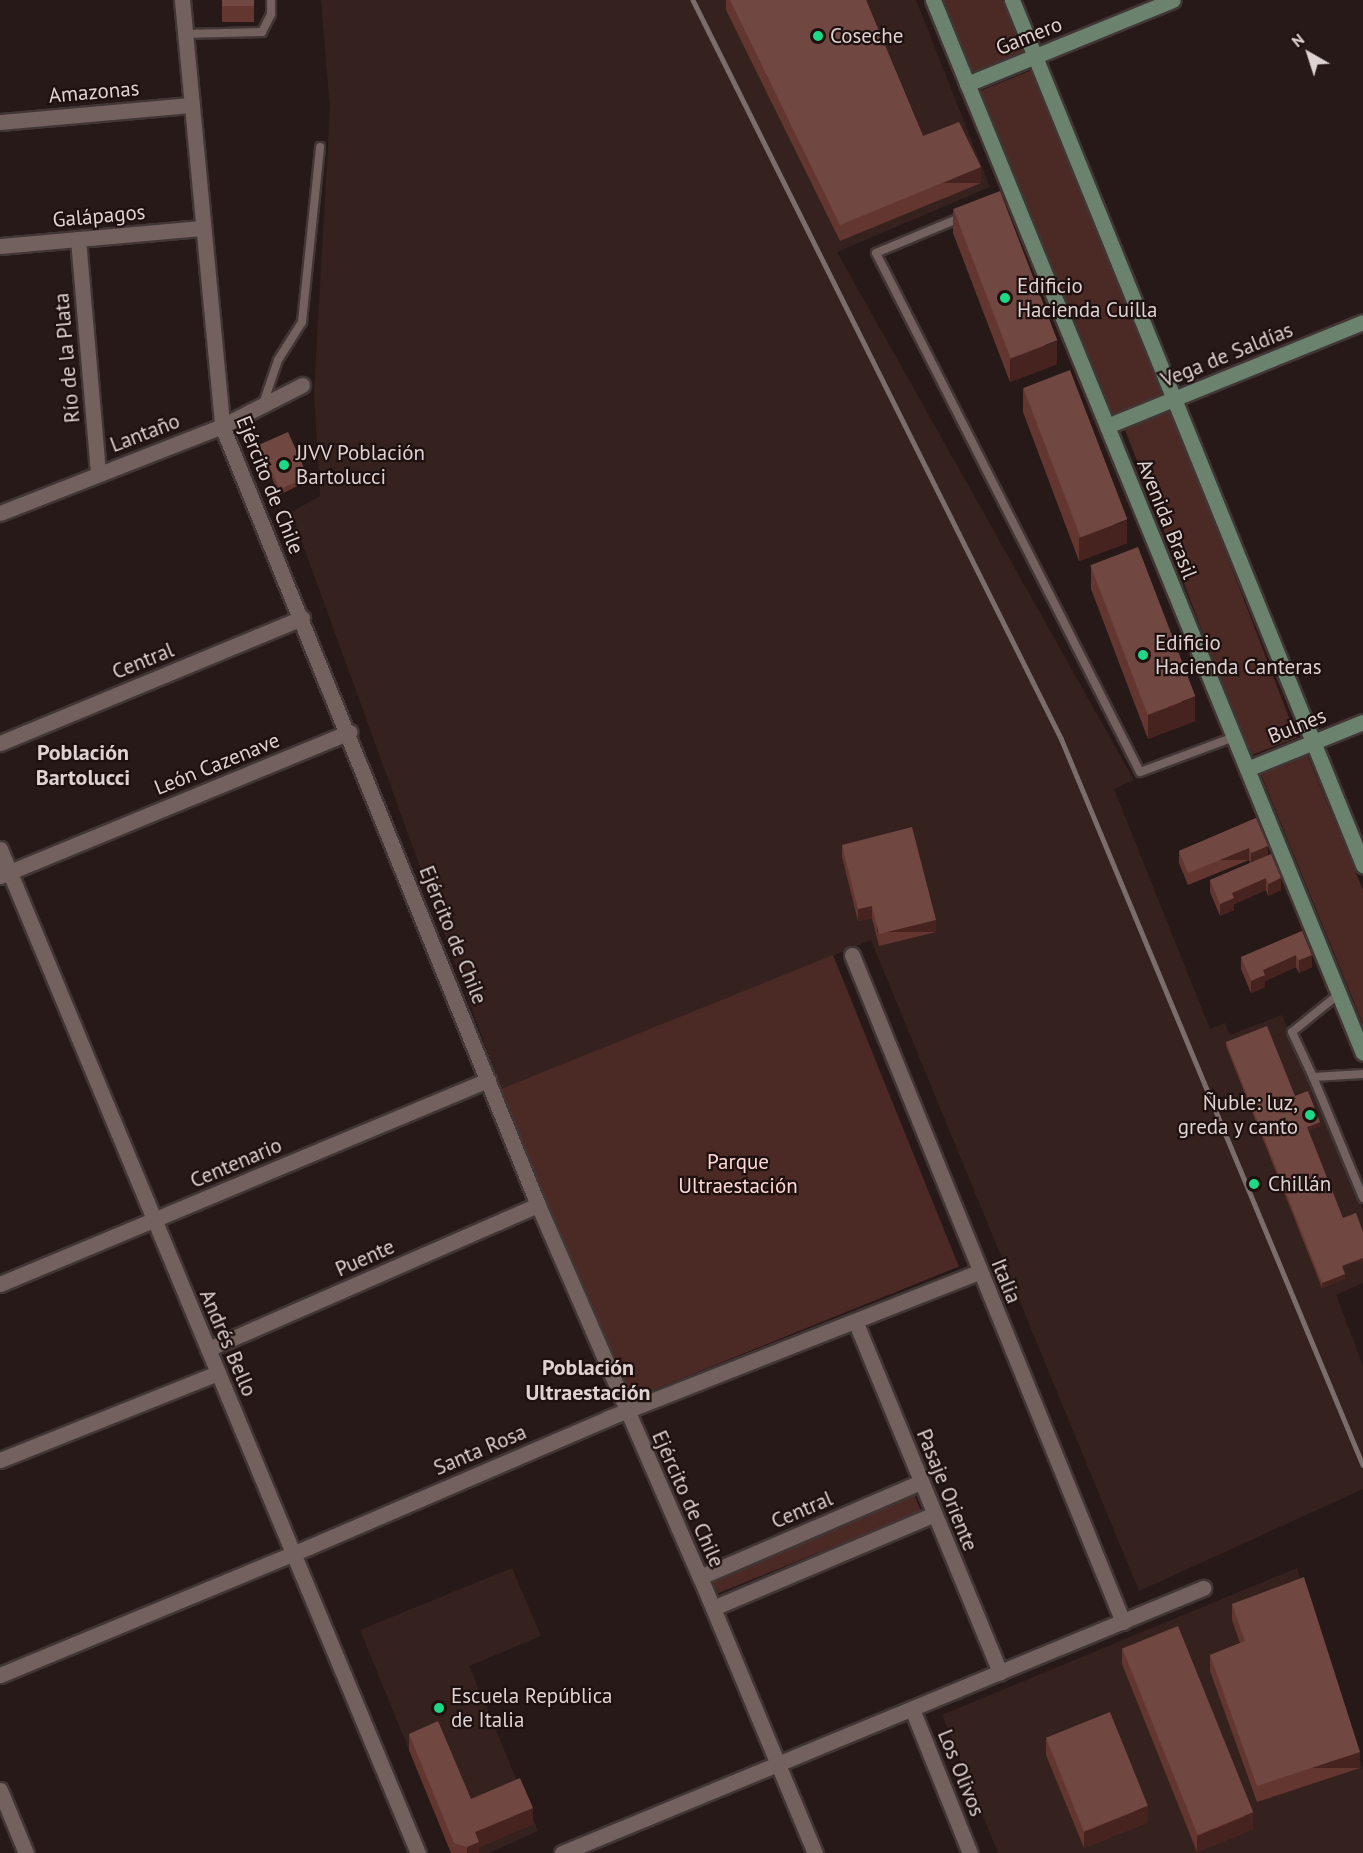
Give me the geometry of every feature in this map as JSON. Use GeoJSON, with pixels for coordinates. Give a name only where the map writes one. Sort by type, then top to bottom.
{"type":"FeatureCollection","features":[{"type":"Feature","properties":{"kind":"main road","name":"Avenida Brasil"},"geometry":{"type":"LineString","coordinates":[[933,0],[967,84],[1007,198],[1107,426],[1363,1053]]}},
{"type":"Feature","properties":{"kind":"main road"},"geometry":{"type":"LineString","coordinates":[[1012,0],[1363,865]]}},
{"type":"Feature","properties":{"kind":"main road","name":"Gamero"},"geometry":{"type":"LineString","coordinates":[[967,84],[1173,0]]}},
{"type":"Feature","properties":{"kind":"main road","name":"Vega de Saldías"},"geometry":{"type":"LineString","coordinates":[[1107,426],[1363,322]]}},
{"type":"Feature","properties":{"kind":"main road","name":"Bulnes"},"geometry":{"type":"LineString","coordinates":[[1247,769],[1363,722]]}},
{"type":"Feature","properties":{"kind":"street","name":"Ejército de Chile"},"geometry":{"type":"LineString","coordinates":[[182,0],[222,426],[349,732],[538,1205],[700,1577],[815,1853]]}},
{"type":"Feature","properties":{"kind":"street","name":"Amazonas"},"geometry":{"type":"LineString","coordinates":[[0,122],[191,105]]}},
{"type":"Feature","properties":{"kind":"street","name":"Galápagos"},"geometry":{"type":"LineString","coordinates":[[0,246],[202,228]]}},
{"type":"Feature","properties":{"kind":"street","name":"Río de la Plata"},"geometry":{"type":"LineString","coordinates":[[78,239],[98,474]]}},
{"type":"Feature","properties":{"kind":"street","name":"Lantaño"},"geometry":{"type":"LineString","coordinates":[[0,513],[222,426],[302,385]]}},
{"type":"Feature","properties":{"kind":"street","name":"Central"},"geometry":{"type":"LineString","coordinates":[[0,743],[302,618]]}},
{"type":"Feature","properties":{"kind":"street","name":"León Cazenave"},"geometry":{"type":"LineString","coordinates":[[5,874],[349,732]]}},
{"type":"Feature","properties":{"kind":"street","name":"Andrés Bello"},"geometry":{"type":"LineString","coordinates":[[0,849],[5,874],[154,1220],[418,1853]]}},
{"type":"Feature","properties":{"kind":"street","name":"Italia"},"geometry":{"type":"LineString","coordinates":[[852,955],[1123,1622]]}},
{"type":"Feature","properties":{"kind":"street","name":"Centenario"},"geometry":{"type":"LineString","coordinates":[[0,1284],[488,1080]]}},
{"type":"Feature","properties":{"kind":"street","name":"Puente"},"geometry":{"type":"LineString","coordinates":[[208,1349],[538,1205]]}},
{"type":"Feature","properties":{"kind":"street","name":"Santa Rosa"},"geometry":{"type":"LineString","coordinates":[[0,1675],[293,1554],[626,1411],[856,1323],[979,1272]]}},
{"type":"Feature","properties":{"kind":"street","name":"Pasaje Oriente"},"geometry":{"type":"LineString","coordinates":[[856,1323],[1000,1673]]}},
{"type":"Feature","properties":{"kind":"street"},"geometry":{"type":"LineString","coordinates":[[0,1460],[218,1373]]}},
{"type":"Feature","properties":{"kind":"street","name":"Central"},"geometry":{"type":"LineString","coordinates":[[700,1577],[921,1482]]}},
{"type":"Feature","properties":{"kind":"street"},"geometry":{"type":"LineString","coordinates":[[713,1608],[934,1514]]}},
{"type":"Feature","properties":{"kind":"street"},"geometry":{"type":"LineString","coordinates":[[562,1853],[1203,1588]]}},
{"type":"Feature","properties":{"kind":"street","name":"Los Olivos"},"geometry":{"type":"LineString","coordinates":[[912,1709],[970,1853]]}},
{"type":"Feature","properties":{"kind":"street"},"geometry":{"type":"LineString","coordinates":[[0,1791],[26,1853]]}},
{"type":"Feature","properties":{"kind":"lane"},"geometry":{"type":"LineString","coordinates":[[185,34],[262,32],[271,14],[272,0]]}},
{"type":"Feature","properties":{"kind":"lane"},"geometry":{"type":"LineString","coordinates":[[262,405],[278,360],[302,322],[320,147]]}},
{"type":"Feature","properties":{"kind":"lane"},"geometry":{"type":"LineString","coordinates":[[971,213],[876,253],[1140,772],[1234,737]]}},
{"type":"Feature","properties":{"kind":"lane"},"geometry":{"type":"LineString","coordinates":[[1339,994],[1293,1032],[1363,1198]]}},
{"type":"Feature","properties":{"kind":"lane"},"geometry":{"type":"LineString","coordinates":[[1313,1077],[1363,1074]]}},
{"type":"Feature","properties":{"kind":"shaded area"},"geometry":{"type":"Polygon","coordinates":[[[321,0],[916,0],[990,187],[837,252],[1134,780],[1114,789],[1210,1029],[1225,1023],[1230,1035],[1282,1015],[1363,1208],[1363,1283],[1336,1295],[1363,1366],[1363,1489],[1139,1591],[871,940],[502,1092],[291,512],[320,496],[314,393],[330,109],[321,0]]]}},
{"type":"Feature","properties":{"kind":"shaded area","name":"Escuela República de Italia"},"geometry":{"type":"Polygon","coordinates":[[[512,1568],[541,1636],[469,1666],[538,1831],[489,1853],[451,1853],[360,1630],[512,1568]]]}},
{"type":"Feature","properties":{"kind":"shaded area"},"geometry":{"type":"Polygon","coordinates":[[[1297,1568],[1363,1769],[1363,1853],[998,1853],[942,1715],[1297,1568]]]}},
{"type":"Feature","properties":{"kind":"green space"},"geometry":{"type":"Polygon","coordinates":[[[942,0],[1002,0],[1024,52],[971,74],[942,0]]]}},
{"type":"Feature","properties":{"kind":"green space"},"geometry":{"type":"Polygon","coordinates":[[[1032,70],[1164,396],[1110,418],[978,92],[1032,70]]]}},
{"type":"Feature","properties":{"kind":"green space"},"geometry":{"type":"Polygon","coordinates":[[[1171,410],[1297,738],[1250,756],[1124,428],[1171,410]]]}},
{"type":"Feature","properties":{"kind":"green space"},"geometry":{"type":"Polygon","coordinates":[[[1306,752],[1363,890],[1363,1024],[1260,772],[1306,752]]]}},
{"type":"Feature","properties":{"kind":"green space","name":"Parque Ultraestación"},"geometry":{"type":"Polygon","coordinates":[[[833,955],[959,1267],[627,1401],[501,1089],[833,955]]]}},
{"type":"Feature","properties":{"kind":"green space"},"geometry":{"type":"Polygon","coordinates":[[[912,1489],[921,1511],[718,1593],[709,1571],[912,1489]]]}},
{"type":"Feature","properties":{"kind":"building"},"geometry":{"type":"Polygon","coordinates":[[[222,0],[254,0],[254,6],[222,6],[222,0]]]}},
{"type":"Feature","properties":{"kind":"building"},"geometry":{"type":"Polygon","coordinates":[[[730,0],[866,0],[923,136],[959,122],[981,167],[840,225],[730,0]]]}},
{"type":"Feature","properties":{"kind":"building","name":"Edificio Hacienda Cuilla"},"geometry":{"type":"Polygon","coordinates":[[[1000,191],[1057,340],[1011,358],[953,209],[1000,191]]]}},
{"type":"Feature","properties":{"kind":"building"},"geometry":{"type":"Polygon","coordinates":[[[1070,370],[1127,519],[1081,537],[1023,388],[1070,370]]]}},
{"type":"Feature","properties":{"kind":"building","name":"JJVV Población Bartolucci"},"geometry":{"type":"Polygon","coordinates":[[[288,432],[308,477],[280,489],[260,445],[288,432]]]}},
{"type":"Feature","properties":{"kind":"building","name":"Edificio Hacienda Canteras"},"geometry":{"type":"Polygon","coordinates":[[[1138,547],[1195,696],[1148,715],[1090,565],[1138,547]]]}},
{"type":"Feature","properties":{"kind":"building"},"geometry":{"type":"Polygon","coordinates":[[[1256,818],[1268,846],[1251,853],[1249,848],[1188,873],[1179,851],[1256,818]]]}},
{"type":"Feature","properties":{"kind":"building"},"geometry":{"type":"Polygon","coordinates":[[[912,827],[936,920],[879,934],[872,906],[858,909],[842,845],[912,827]]]}},
{"type":"Feature","properties":{"kind":"building"},"geometry":{"type":"Polygon","coordinates":[[[1271,854],[1281,878],[1268,884],[1266,878],[1232,893],[1234,898],[1220,904],[1210,880],[1271,854]]]}},
{"type":"Feature","properties":{"kind":"building"},"geometry":{"type":"Polygon","coordinates":[[[1302,931],[1312,955],[1299,960],[1296,955],[1263,970],[1265,975],[1251,981],[1241,957],[1302,931]]]}},
{"type":"Feature","properties":{"kind":"building"},"geometry":{"type":"Polygon","coordinates":[[[1267,1026],[1295,1096],[1308,1091],[1320,1122],[1307,1127],[1343,1218],[1356,1213],[1363,1232],[1363,1258],[1342,1266],[1345,1274],[1322,1283],[1226,1042],[1267,1026]]]}},
{"type":"Feature","properties":{"kind":"building"},"geometry":{"type":"Polygon","coordinates":[[[1304,1577],[1360,1752],[1257,1786],[1210,1655],[1245,1641],[1232,1604],[1304,1577]]]}},
{"type":"Feature","properties":{"kind":"building"},"geometry":{"type":"Polygon","coordinates":[[[1178,1626],[1253,1812],[1198,1835],[1122,1648],[1178,1626]]]}},
{"type":"Feature","properties":{"kind":"building"},"geometry":{"type":"Polygon","coordinates":[[[1110,1712],[1148,1806],[1084,1831],[1046,1738],[1110,1712]]]}},
{"type":"Feature","properties":{"kind":"building"},"geometry":{"type":"Polygon","coordinates":[[[438,1721],[471,1799],[520,1778],[533,1808],[475,1832],[479,1842],[467,1847],[454,1843],[409,1734],[438,1721]]]}},
{"type":"Feature","properties":{"kind":"railway"},"geometry":{"type":"LineString","coordinates":[[693,0],[1061,738],[1363,1465]]}},
{"type":"Feature","properties":{"kind":"place","name":"Coseche"},"geometry":{"type":"Point","coordinates":[818,36]}},
{"type":"Feature","properties":{"kind":"place","name":"Edificio Hacienda Cuilla"},"geometry":{"type":"Point","coordinates":[1005,298]}},
{"type":"Feature","properties":{"kind":"place","name":"JJVV Población Bartolucci"},"geometry":{"type":"Point","coordinates":[284,465]}},
{"type":"Feature","properties":{"kind":"place","name":"Edificio Hacienda Canteras"},"geometry":{"type":"Point","coordinates":[1143,655]}},
{"type":"Feature","properties":{"kind":"place","name":"Ñuble: luz, greda y canto"},"geometry":{"type":"Point","coordinates":[1310,1115]}},
{"type":"Feature","properties":{"kind":"place","name":"Chillán"},"geometry":{"type":"Point","coordinates":[1254,1184]}},
{"type":"Feature","properties":{"kind":"place","name":"Escuela República de Italia"},"geometry":{"type":"Point","coordinates":[439,1708]}},
{"type":"Feature","properties":{"kind":"district","name":"Población Bartolucci"},"geometry":{"type":"Point","coordinates":[83,764]}},
{"type":"Feature","properties":{"kind":"district","name":"Población Ultraestación"},"geometry":{"type":"Point","coordinates":[588,1380]}}]}
